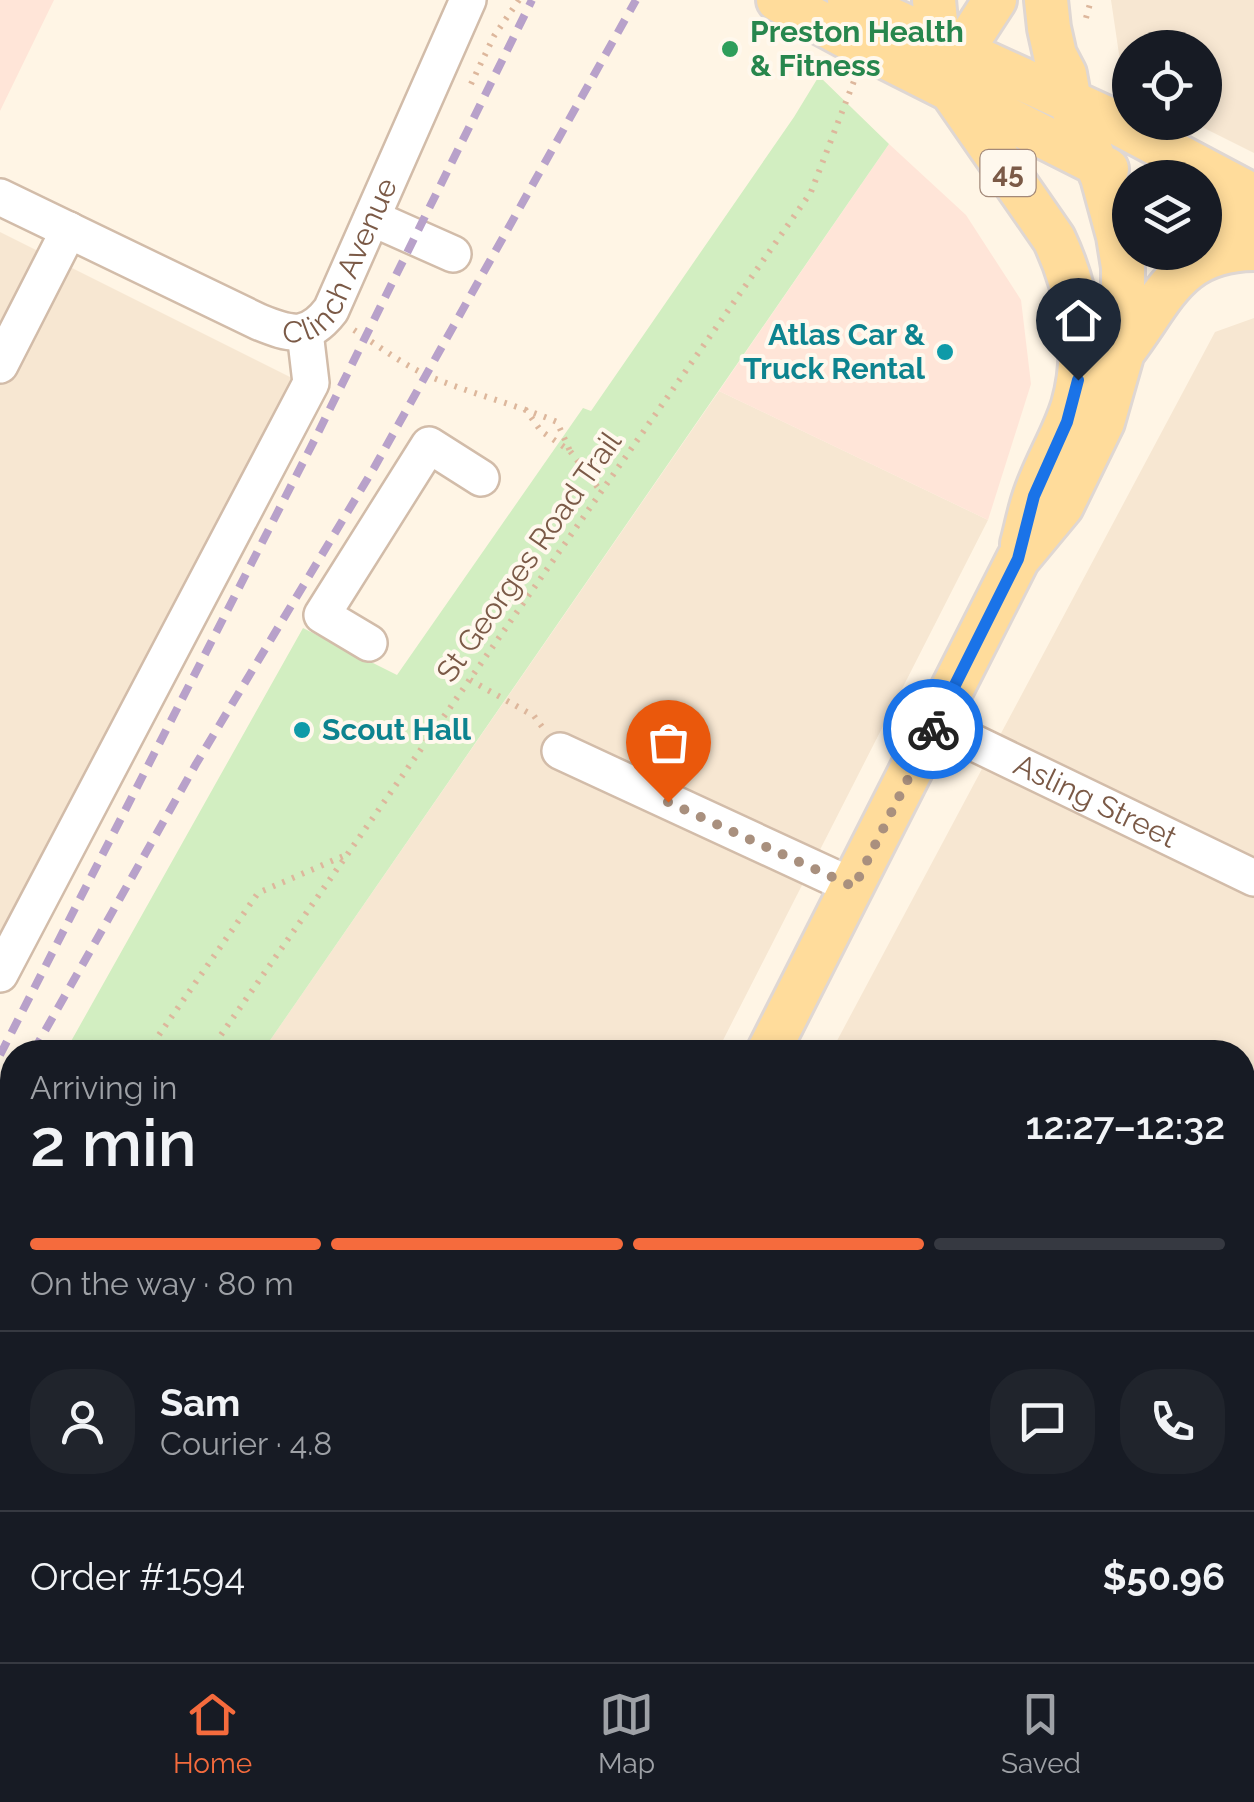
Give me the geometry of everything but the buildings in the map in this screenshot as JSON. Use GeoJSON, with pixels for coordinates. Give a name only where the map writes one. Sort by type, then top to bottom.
{"type":"FeatureCollection","features":[{"type":"Feature","properties":{"kind":"main road"},"geometry":{"type":"LineString","coordinates":[[778,0],[867,48],[946,46],[1112,170]]}},
{"type":"Feature","properties":{"kind":"main road"},"geometry":{"type":"LineString","coordinates":[[849,0],[1109,119],[1254,196]]}},
{"type":"Feature","properties":{"kind":"main road"},"geometry":{"type":"LineString","coordinates":[[946,46],[996,0]]}},
{"type":"Feature","properties":{"kind":"main road","name":"45"},"geometry":{"type":"LineString","coordinates":[[1046,0],[1055,55],[1065,74],[1070,102],[1112,169]]}},
{"type":"Feature","properties":{"kind":"main road","name":"45"},"geometry":{"type":"LineString","coordinates":[[774,1040],[1018,559],[1034,496],[1074,402],[1080,357],[1079,318],[1063,258],[946,46]]}},
{"type":"Feature","properties":{"kind":"main road"},"geometry":{"type":"LineString","coordinates":[[1222,224],[1254,240]]}},
{"type":"Feature","properties":{"kind":"main road"},"geometry":{"type":"LineString","coordinates":[[1122,352],[1186,268],[1222,253],[1254,250]]}},
{"type":"Feature","properties":{"kind":"main road","name":"45"},"geometry":{"type":"LineString","coordinates":[[1018,559],[1062,506],[1103,422],[1122,352],[1123,270]]}},
{"type":"Feature","properties":{"kind":"street","name":"Clinch Avenue"},"geometry":{"type":"LineString","coordinates":[[0,197],[259,322],[282,331],[305,332],[319,325],[331,310],[468,0]]}},
{"type":"Feature","properties":{"kind":"street"},"geometry":{"type":"LineString","coordinates":[[372,218],[453,254]]}},
{"type":"Feature","properties":{"kind":"street"},"geometry":{"type":"LineString","coordinates":[[0,365],[69,230]]}},
{"type":"Feature","properties":{"kind":"street"},"geometry":{"type":"LineString","coordinates":[[0,974],[312,382],[305,332]]}},
{"type":"Feature","properties":{"kind":"street"},"geometry":{"type":"LineString","coordinates":[[369,643],[322,616],[429,445],[481,478]]}},
{"type":"Feature","properties":{"kind":"street","name":"Asling Street"},"geometry":{"type":"LineString","coordinates":[[935,724],[1254,878]]}},
{"type":"Feature","properties":{"kind":"street"},"geometry":{"type":"LineString","coordinates":[[560,751],[854,887]]}},
{"type":"Feature","properties":{"kind":"path","name":"St Georges Road Trail"},"geometry":{"type":"LineString","coordinates":[[218,1040],[810,192],[858,73]]}},
{"type":"Feature","properties":{"kind":"path"},"geometry":{"type":"LineString","coordinates":[[353,330],[434,378],[557,422],[570,451],[602,493]]}},
{"type":"Feature","properties":{"kind":"path"},"geometry":{"type":"LineString","coordinates":[[525,408],[541,432],[570,451]]}},
{"type":"Feature","properties":{"kind":"path"},"geometry":{"type":"LineString","coordinates":[[470,680],[534,716],[560,751]]}},
{"type":"Feature","properties":{"kind":"path"},"geometry":{"type":"LineString","coordinates":[[155,1040],[258,892],[350,853]]}},
{"type":"Feature","properties":{"kind":"shaded area"},"geometry":{"type":"Polygon","coordinates":[[[0,0],[54,0],[0,111],[0,0]]]}},
{"type":"Feature","properties":{"kind":"shaded area"},"geometry":{"type":"Polygon","coordinates":[[[1111,0],[1254,0],[1254,153],[1222,137],[1222,30],[1115,30],[1111,0]]]}},
{"type":"Feature","properties":{"kind":"shaded area"},"geometry":{"type":"Polygon","coordinates":[[[889,144],[966,215],[1021,300],[1031,384],[988,520],[719,391],[889,144]]]}},
{"type":"Feature","properties":{"kind":"shaded area"},"geometry":{"type":"Polygon","coordinates":[[[0,232],[302,383],[0,940],[0,232]]]}},
{"type":"Feature","properties":{"kind":"shaded area"},"geometry":{"type":"Polygon","coordinates":[[[1254,318],[1254,1040],[837,1040],[1215,332],[1254,318]]]}},
{"type":"Feature","properties":{"kind":"shaded area"},"geometry":{"type":"Polygon","coordinates":[[[719,391],[988,520],[723,1040],[270,1040],[719,391]]]}},
{"type":"Feature","properties":{"kind":"green space"},"geometry":{"type":"Polygon","coordinates":[[[819,76],[889,144],[270,1040],[72,1040],[303,628],[397,675],[583,408],[591,411],[819,76]]]}},
{"type":"Feature","properties":{"kind":"railway"},"geometry":{"type":"LineString","coordinates":[[8,1040],[315,439],[532,0]]}},
{"type":"Feature","properties":{"kind":"railway"},"geometry":{"type":"LineString","coordinates":[[40,1040],[196,764],[374,468],[636,0]]}},
{"type":"Feature","properties":{"kind":"way so far"},"geometry":{"type":"LineString","coordinates":[[668,802],[854,887],[933,729]]}},
{"type":"Feature","properties":{"kind":"place","name":"Preston Health & Fitness"},"geometry":{"type":"Point","coordinates":[730,49]}},
{"type":"Feature","properties":{"kind":"place","name":"Atlas Car & Truck Rental"},"geometry":{"type":"Point","coordinates":[945,352]}},
{"type":"Feature","properties":{"kind":"place","name":"Scout Hall"},"geometry":{"type":"Point","coordinates":[302,730]}},
{"type":"Feature","properties":{"kind":"route"},"geometry":{"type":"LineString","coordinates":[[933,729],[1018,559],[1034,496],[1067,422],[1078,380]]}}]}
